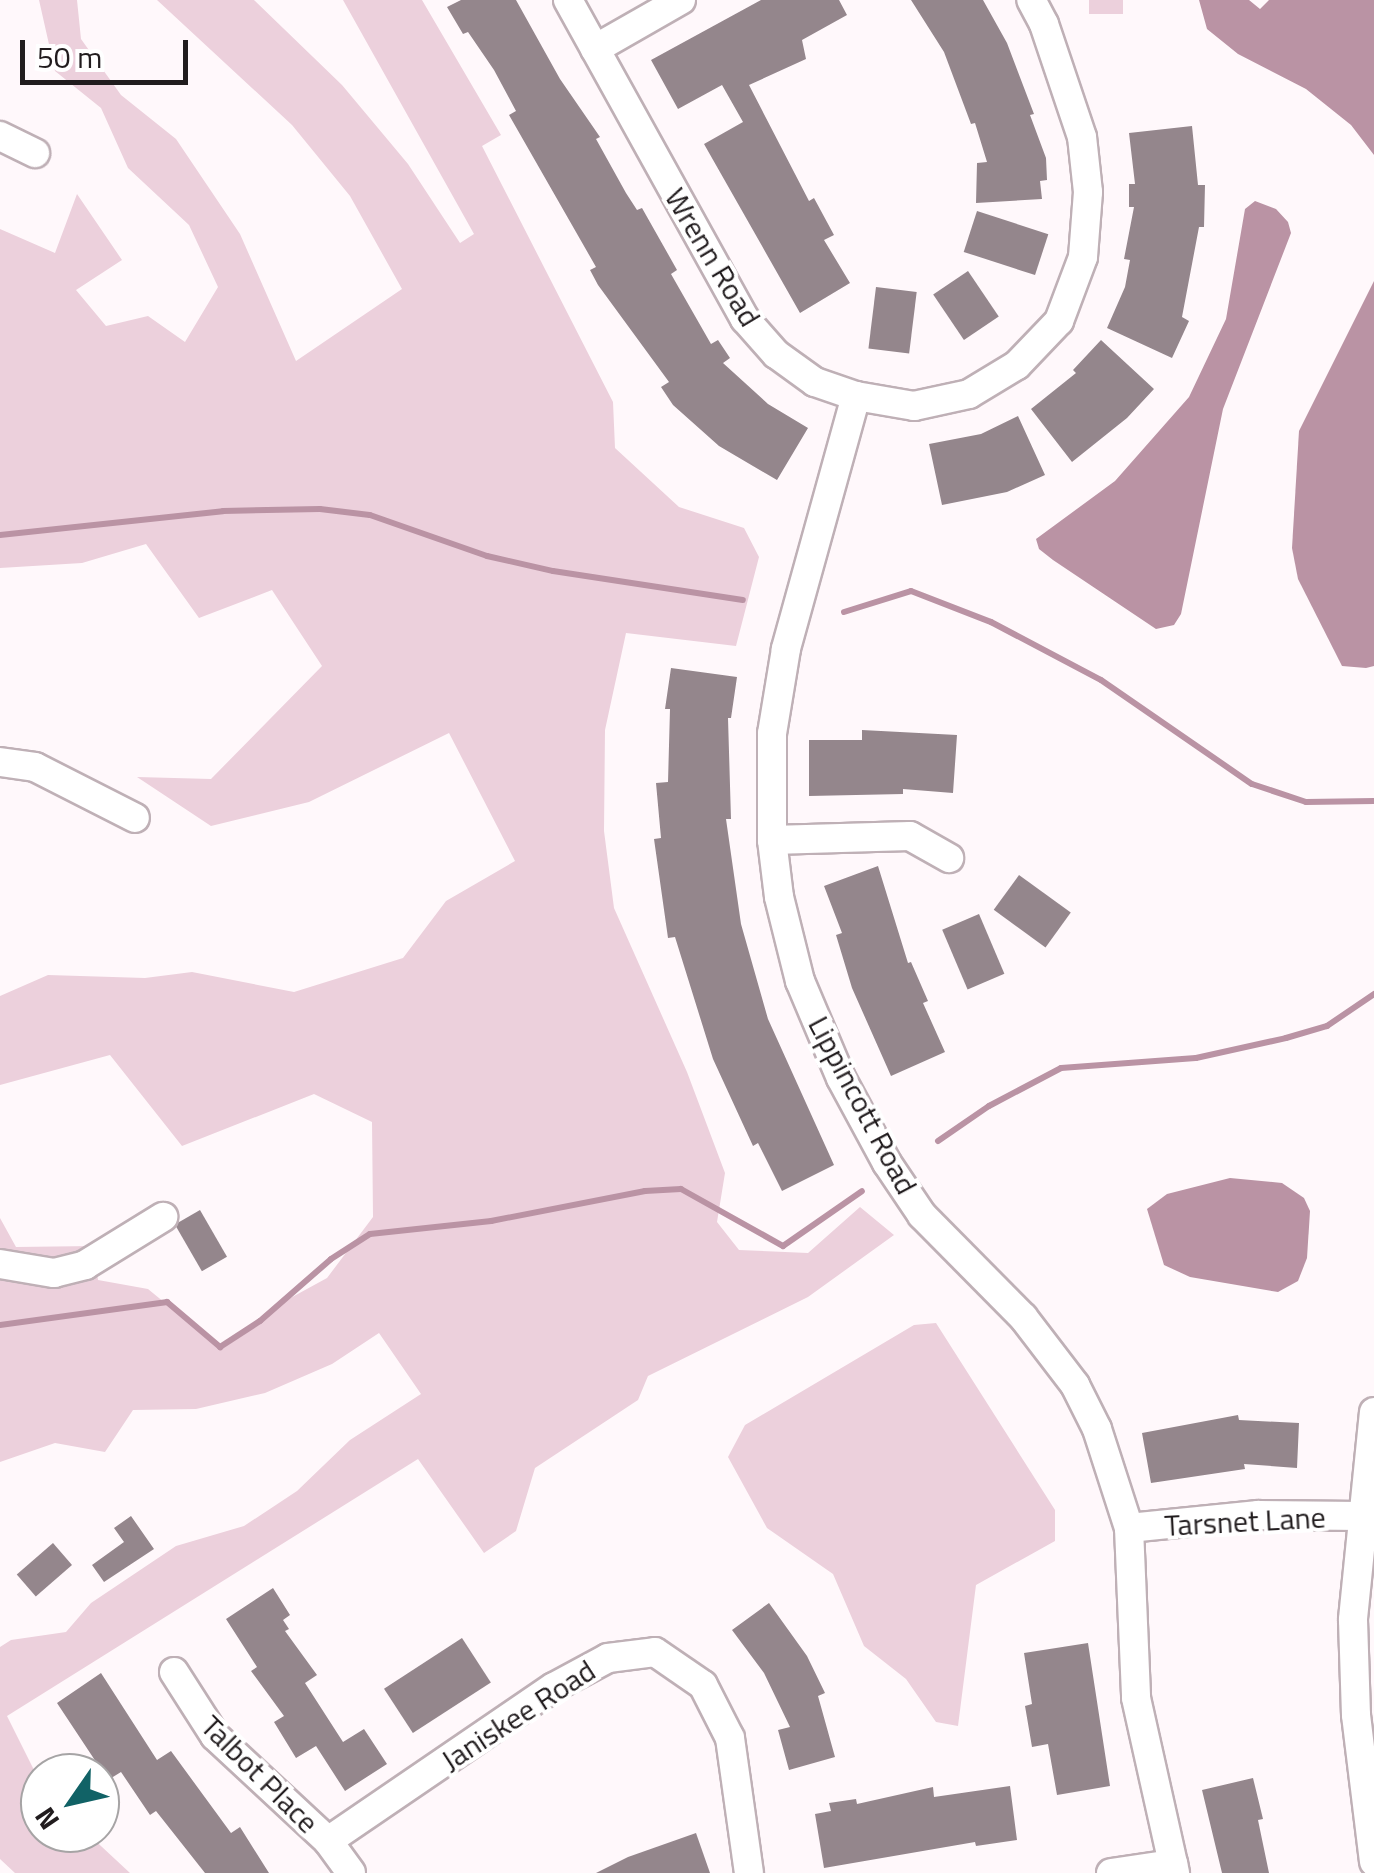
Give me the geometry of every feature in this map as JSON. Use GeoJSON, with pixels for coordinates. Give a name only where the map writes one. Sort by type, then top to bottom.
{"type":"FeatureCollection","features":[{"type":"Feature","properties":{"kind":"street","name":"Wrenn Road"},"geometry":{"type":"LineString","coordinates":[[568,0],[744,319],[776,354],[815,382],[856,396],[914,406],[969,394],[1017,365],[1059,321],[1083,257],[1088,192],[1082,137],[1069,91],[1030,0]]}},
{"type":"Feature","properties":{"kind":"street"},"geometry":{"type":"LineString","coordinates":[[595,49],[681,0]]}},
{"type":"Feature","properties":{"kind":"street"},"geometry":{"type":"LineString","coordinates":[[0,136],[34,154]]}},
{"type":"Feature","properties":{"kind":"street","name":"Lippincott Road"},"geometry":{"type":"LineString","coordinates":[[856,396],[786,649],[772,734],[772,840],[778,897],[800,981],[841,1078],[887,1163],[922,1215],[1023,1317],[1075,1385],[1115,1474],[1129,1528],[1136,1698],[1174,1869]]}},
{"type":"Feature","properties":{"kind":"street"},"geometry":{"type":"LineString","coordinates":[[0,762],[35,767],[135,818]]}},
{"type":"Feature","properties":{"kind":"street"},"geometry":{"type":"LineString","coordinates":[[772,840],[910,836],[949,858]]}},
{"type":"Feature","properties":{"kind":"street"},"geometry":{"type":"LineString","coordinates":[[0,1264],[54,1273],[84,1265],[163,1218]]}},
{"type":"Feature","properties":{"kind":"street"},"geometry":{"type":"LineString","coordinates":[[1374,1412],[1352,1620],[1355,1696],[1374,1862]]}},
{"type":"Feature","properties":{"kind":"street","name":"Tarsnet Lane"},"geometry":{"type":"LineString","coordinates":[[1129,1528],[1258,1515],[1360,1516]]}},
{"type":"Feature","properties":{"kind":"street","name":"Janiskee Road"},"geometry":{"type":"LineString","coordinates":[[328,1840],[554,1687],[608,1658],[655,1652],[703,1685],[730,1738],[749,1873]]}},
{"type":"Feature","properties":{"kind":"street","name":"Talbot Place"},"geometry":{"type":"LineString","coordinates":[[174,1672],[215,1736],[328,1840],[351,1873]]}},
{"type":"Feature","properties":{"kind":"street"},"geometry":{"type":"LineString","coordinates":[[1111,1873],[1174,1869]]}},
{"type":"Feature","properties":{"kind":"shaded area"},"geometry":{"type":"Polygon","coordinates":[[[39,0],[77,0],[81,39],[121,95],[176,139],[240,234],[296,361],[402,289],[350,196],[292,125],[157,0],[254,0],[342,85],[408,164],[460,243],[474,234],[343,0],[422,0],[501,135],[482,146],[613,402],[615,448],[679,507],[744,528],[759,557],[736,646],[626,633],[605,730],[604,831],[614,908],[687,1072],[725,1173],[717,1222],[739,1250],[808,1253],[860,1207],[894,1235],[808,1297],[648,1376],[638,1400],[535,1468],[516,1531],[484,1553],[418,1459],[7,1716],[26,1753],[20,1753],[20,1853],[108,1853],[130,1873],[15,1873],[0,1859],[0,1647],[11,1640],[66,1632],[91,1603],[176,1546],[244,1526],[297,1491],[350,1440],[421,1394],[379,1333],[332,1364],[265,1393],[196,1409],[133,1410],[105,1452],[55,1443],[0,1462],[0,1218],[16,1247],[94,1246],[98,1280],[148,1289],[221,1349],[274,1307],[327,1278],[373,1217],[372,1122],[314,1094],[182,1146],[110,1055],[0,1085],[0,996],[48,975],[145,978],[192,972],[294,992],[403,958],[446,901],[515,861],[449,733],[309,802],[211,826],[137,777],[211,779],[322,666],[272,590],[199,618],[146,544],[82,563],[0,568],[0,229],[55,253],[77,194],[122,260],[76,290],[106,326],[148,316],[185,342],[218,287],[189,225],[128,168],[101,108],[55,71],[39,0]]]}},
{"type":"Feature","properties":{"kind":"shaded area"},"geometry":{"type":"Polygon","coordinates":[[[1089,0],[1123,0],[1123,14],[1089,14],[1089,0]]]}},
{"type":"Feature","properties":{"kind":"shaded area"},"geometry":{"type":"Polygon","coordinates":[[[1199,0],[1249,0],[1260,9],[1269,0],[1374,0],[1374,155],[1351,125],[1306,89],[1238,54],[1207,29],[1199,0]]]}},
{"type":"Feature","properties":{"kind":"shaded area"},"geometry":{"type":"Polygon","coordinates":[[[1255,201],[1276,209],[1288,222],[1291,233],[1223,409],[1181,614],[1174,625],[1156,629],[1053,560],[1039,549],[1036,539],[1115,481],[1189,397],[1226,319],[1245,209],[1255,201]]]}},
{"type":"Feature","properties":{"kind":"shaded area"},"geometry":{"type":"Polygon","coordinates":[[[1374,281],[1374,666],[1366,668],[1342,666],[1298,579],[1292,548],[1299,431],[1374,281]]]}},
{"type":"Feature","properties":{"kind":"shaded area"},"geometry":{"type":"Polygon","coordinates":[[[1230,1178],[1282,1183],[1304,1198],[1310,1211],[1307,1258],[1298,1281],[1278,1292],[1190,1277],[1164,1265],[1147,1209],[1167,1194],[1230,1178]]]}},
{"type":"Feature","properties":{"kind":"shaded area"},"geometry":{"type":"Polygon","coordinates":[[[936,1323],[1055,1510],[1055,1541],[976,1585],[958,1726],[936,1722],[906,1679],[864,1646],[833,1574],[767,1528],[728,1457],[745,1425],[914,1325],[936,1323]]]}},
{"type":"Feature","properties":{"kind":"building"},"geometry":{"type":"Polygon","coordinates":[[[461,0],[516,0],[560,79],[600,137],[596,139],[626,193],[637,210],[642,208],[677,270],[671,274],[711,344],[718,340],[730,358],[723,363],[768,404],[808,428],[777,480],[719,446],[673,405],[661,387],[669,382],[598,285],[590,270],[596,267],[509,115],[516,111],[494,70],[468,32],[463,34],[447,7],[461,0]]]}},
{"type":"Feature","properties":{"kind":"building"},"geometry":{"type":"Polygon","coordinates":[[[761,0],[839,0],[847,15],[802,40],[806,59],[749,85],[809,201],[814,198],[834,235],[824,240],[850,283],[800,313],[704,144],[743,122],[722,85],[678,109],[651,60],[761,0]]]}},
{"type":"Feature","properties":{"kind":"building"},"geometry":{"type":"Polygon","coordinates":[[[911,0],[983,0],[1007,43],[1034,114],[1030,115],[1046,158],[1047,180],[1040,181],[1042,199],[976,203],[977,163],[987,162],[975,123],[971,124],[944,52],[911,0]]]}},
{"type":"Feature","properties":{"kind":"building"},"geometry":{"type":"Polygon","coordinates":[[[1192,126],[1198,185],[1205,185],[1204,227],[1199,227],[1182,317],[1189,321],[1172,358],[1107,328],[1125,287],[1130,260],[1124,259],[1134,207],[1129,207],[1129,184],[1135,184],[1129,133],[1192,126]]]}},
{"type":"Feature","properties":{"kind":"building"},"geometry":{"type":"Polygon","coordinates":[[[977,211],[1048,234],[1035,275],[964,252],[977,211]]]}},
{"type":"Feature","properties":{"kind":"building"},"geometry":{"type":"Polygon","coordinates":[[[968,271],[999,317],[964,340],[933,294],[968,271]]]}},
{"type":"Feature","properties":{"kind":"building"},"geometry":{"type":"Polygon","coordinates":[[[876,287],[917,292],[909,354],[868,349],[876,287]]]}},
{"type":"Feature","properties":{"kind":"building"},"geometry":{"type":"Polygon","coordinates":[[[1101,340],[1154,389],[1127,418],[1072,462],[1031,409],[1076,373],[1073,370],[1101,340]]]}},
{"type":"Feature","properties":{"kind":"building"},"geometry":{"type":"Polygon","coordinates":[[[1018,416],[1045,475],[1007,492],[942,505],[929,444],[981,434],[1018,416]]]}},
{"type":"Feature","properties":{"kind":"building"},"geometry":{"type":"Polygon","coordinates":[[[671,668],[737,677],[728,718],[731,819],[726,819],[741,924],[768,1019],[834,1165],[782,1191],[758,1143],[753,1146],[713,1059],[675,937],[668,938],[654,839],[661,838],[656,783],[668,782],[670,709],[665,709],[671,668]]]}},
{"type":"Feature","properties":{"kind":"building"},"geometry":{"type":"Polygon","coordinates":[[[862,730],[957,735],[953,793],[903,789],[903,794],[809,796],[809,740],[862,740],[862,730]]]}},
{"type":"Feature","properties":{"kind":"building"},"geometry":{"type":"Polygon","coordinates":[[[878,866],[908,963],[911,962],[928,1001],[923,1003],[945,1052],[891,1076],[852,988],[836,935],[842,933],[824,886],[878,866]]]}},
{"type":"Feature","properties":{"kind":"building"},"geometry":{"type":"Polygon","coordinates":[[[1019,875],[1071,913],[1046,947],[994,910],[1019,875]]]}},
{"type":"Feature","properties":{"kind":"building"},"geometry":{"type":"Polygon","coordinates":[[[979,914],[1004,974],[968,989],[942,930],[979,914]]]}},
{"type":"Feature","properties":{"kind":"building"},"geometry":{"type":"Polygon","coordinates":[[[200,1210],[227,1257],[202,1271],[175,1224],[200,1210]]]}},
{"type":"Feature","properties":{"kind":"building"},"geometry":{"type":"Polygon","coordinates":[[[1238,1415],[1239,1420],[1299,1423],[1297,1468],[1244,1464],[1245,1469],[1151,1483],[1142,1433],[1238,1415]]]}},
{"type":"Feature","properties":{"kind":"building"},"geometry":{"type":"Polygon","coordinates":[[[131,1516],[154,1549],[104,1582],[92,1565],[124,1542],[114,1528],[131,1516]]]}},
{"type":"Feature","properties":{"kind":"building"},"geometry":{"type":"Polygon","coordinates":[[[53,1543],[72,1565],[36,1596],[17,1574],[53,1543]]]}},
{"type":"Feature","properties":{"kind":"building"},"geometry":{"type":"Polygon","coordinates":[[[273,1588],[290,1615],[283,1620],[289,1629],[285,1631],[317,1675],[305,1683],[343,1742],[364,1729],[387,1764],[345,1791],[316,1746],[296,1758],[274,1722],[284,1716],[251,1671],[257,1667],[226,1619],[273,1588]]]}},
{"type":"Feature","properties":{"kind":"building"},"geometry":{"type":"Polygon","coordinates":[[[769,1603],[807,1656],[825,1693],[818,1696],[835,1757],[789,1770],[778,1730],[790,1727],[764,1673],[732,1630],[769,1603]]]}},
{"type":"Feature","properties":{"kind":"building"},"geometry":{"type":"Polygon","coordinates":[[[462,1638],[491,1682],[413,1733],[384,1689],[462,1638]]]}},
{"type":"Feature","properties":{"kind":"building"},"geometry":{"type":"Polygon","coordinates":[[[1088,1643],[1110,1786],[1057,1795],[1048,1744],[1032,1747],[1025,1706],[1032,1704],[1024,1653],[1088,1643]]]}},
{"type":"Feature","properties":{"kind":"building"},"geometry":{"type":"Polygon","coordinates":[[[101,1673],[157,1760],[171,1751],[231,1833],[240,1827],[269,1873],[205,1873],[156,1811],[150,1815],[120,1773],[120,1753],[90,1753],[57,1703],[101,1673]]]}},
{"type":"Feature","properties":{"kind":"building"},"geometry":{"type":"Polygon","coordinates":[[[1253,1778],[1263,1819],[1258,1820],[1269,1873],[1222,1873],[1202,1790],[1253,1778]]]}},
{"type":"Feature","properties":{"kind":"building"},"geometry":{"type":"Polygon","coordinates":[[[1010,1786],[1017,1840],[976,1846],[975,1842],[824,1868],[815,1814],[831,1811],[829,1803],[856,1799],[857,1804],[933,1787],[934,1797],[1010,1786]]]}},
{"type":"Feature","properties":{"kind":"building"},"geometry":{"type":"Polygon","coordinates":[[[696,1833],[710,1873],[596,1873],[628,1857],[696,1833]]]}},
{"type":"Feature","properties":{"kind":"waterway"},"geometry":{"type":"LineString","coordinates":[[0,535],[223,511],[320,509],[370,515],[487,556],[553,571],[743,600]]}},
{"type":"Feature","properties":{"kind":"waterway"},"geometry":{"type":"LineString","coordinates":[[844,612],[911,591],[991,622],[1101,680],[1252,784],[1306,802],[1374,801]]}},
{"type":"Feature","properties":{"kind":"waterway"},"geometry":{"type":"LineString","coordinates":[[938,1141],[989,1106],[1061,1068],[1196,1058],[1286,1038],[1327,1026],[1374,994]]}},
{"type":"Feature","properties":{"kind":"waterway"},"geometry":{"type":"LineString","coordinates":[[0,1325],[167,1302],[220,1347],[260,1321],[331,1259],[370,1234],[491,1221],[645,1191],[681,1189],[783,1246],[862,1191]]}}]}
